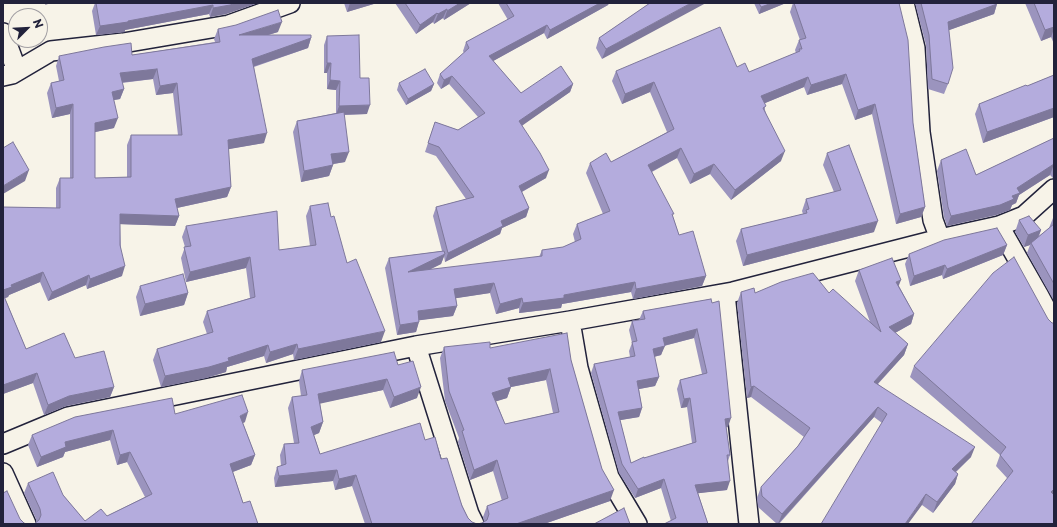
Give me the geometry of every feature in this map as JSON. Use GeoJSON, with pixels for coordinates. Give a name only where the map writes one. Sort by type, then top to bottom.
{"type":"FeatureCollection","features":[{"type":"Feature","properties":{"kind":"street"},"geometry":{"type":"LineString","coordinates":[[3,33],[10,73],[52,51],[123,43],[229,25],[290,3]]}},
{"type":"Feature","properties":{"kind":"street"},"geometry":{"type":"LineString","coordinates":[[904,3],[916,48],[920,132],[933,220],[940,239]]}},
{"type":"Feature","properties":{"kind":"street"},"geometry":{"type":"LineString","coordinates":[[3,444],[68,417],[416,346],[725,294],[940,239],[999,226],[1024,216],[1054,189]]}},
{"type":"Feature","properties":{"kind":"street"},"geometry":{"type":"LineString","coordinates":[[999,226],[1054,324]]}},
{"type":"Feature","properties":{"kind":"street"},"geometry":{"type":"LineString","coordinates":[[725,294],[749,524]]}},
{"type":"Feature","properties":{"kind":"street"},"geometry":{"type":"LineString","coordinates":[[570,321],[578,368],[609,477],[637,524]]}},
{"type":"Feature","properties":{"kind":"street"},"geometry":{"type":"LineString","coordinates":[[416,346],[469,514],[474,524]]}},
{"type":"Feature","properties":{"kind":"street"},"geometry":{"type":"LineString","coordinates":[[3,472],[26,524]]}},
{"type":"Feature","properties":{"kind":"building"},"geometry":{"type":"Polygon","coordinates":[[[96,3],[236,3],[213,8],[213,5],[100,26],[96,3]]]}},
{"type":"Feature","properties":{"kind":"building"},"geometry":{"type":"Polygon","coordinates":[[[405,3],[460,3],[447,11],[447,9],[438,14],[437,13],[420,25],[405,3]]]}},
{"type":"Feature","properties":{"kind":"building"},"geometry":{"type":"Polygon","coordinates":[[[506,3],[600,3],[550,30],[547,25],[489,56],[521,93],[561,66],[573,84],[519,121],[540,153],[549,170],[519,186],[529,208],[501,221],[503,226],[448,253],[436,207],[474,197],[439,147],[428,143],[435,122],[458,130],[485,113],[452,76],[444,80],[440,74],[469,48],[466,42],[514,16],[506,3]]]}},
{"type":"Feature","properties":{"kind":"building"},"geometry":{"type":"Polygon","coordinates":[[[650,3],[691,3],[606,49],[599,38],[650,3]]]}},
{"type":"Feature","properties":{"kind":"building"},"geometry":{"type":"Polygon","coordinates":[[[759,3],[772,3],[761,7],[759,3]]]}},
{"type":"Feature","properties":{"kind":"building"},"geometry":{"type":"Polygon","coordinates":[[[794,3],[899,3],[908,40],[913,123],[925,207],[900,214],[875,104],[858,110],[846,74],[811,85],[808,77],[761,96],[766,106],[763,108],[785,151],[735,190],[714,164],[694,174],[681,148],[648,165],[674,214],[672,214],[679,235],[693,231],[706,276],[636,289],[635,282],[564,295],[564,298],[523,303],[522,298],[500,304],[494,283],[454,289],[457,306],[418,311],[419,322],[400,325],[389,258],[444,251],[445,254],[408,272],[542,256],[542,250],[563,247],[581,239],[577,224],[610,211],[590,163],[606,153],[611,162],[674,129],[654,82],[625,94],[616,71],[720,27],[737,67],[745,63],[749,72],[802,49],[799,40],[806,38],[794,3]]]}},
{"type":"Feature","properties":{"kind":"building"},"geometry":{"type":"Polygon","coordinates":[[[921,3],[997,3],[948,22],[953,68],[948,84],[932,79],[929,35],[921,3]]]}},
{"type":"Feature","properties":{"kind":"building"},"geometry":{"type":"Polygon","coordinates":[[[1034,3],[1054,3],[1054,27],[1045,30],[1034,3]]]}},
{"type":"Feature","properties":{"kind":"building"},"geometry":{"type":"Polygon","coordinates":[[[278,10],[282,22],[239,35],[311,35],[311,38],[252,59],[267,133],[228,140],[231,187],[175,199],[179,216],[120,214],[120,245],[125,266],[90,279],[89,275],[52,292],[43,272],[11,285],[12,287],[3,290],[3,207],[60,208],[60,178],[73,178],[73,104],[56,108],[51,83],[64,80],[59,56],[131,43],[132,55],[220,42],[218,29],[236,25],[278,10]],[[157,69],[120,73],[124,89],[112,92],[118,118],[95,123],[95,178],[131,177],[131,135],[182,135],[177,83],[160,86],[157,69]]]}},
{"type":"Feature","properties":{"kind":"building"},"geometry":{"type":"Polygon","coordinates":[[[359,35],[360,78],[369,78],[370,105],[339,106],[340,81],[330,80],[331,63],[327,63],[327,36],[359,35]]]}},
{"type":"Feature","properties":{"kind":"building"},"geometry":{"type":"Polygon","coordinates":[[[425,69],[434,84],[408,99],[399,83],[425,69]]]}},
{"type":"Feature","properties":{"kind":"building"},"geometry":{"type":"Polygon","coordinates":[[[1054,75],[1054,108],[987,132],[979,104],[1054,75]]]}},
{"type":"Feature","properties":{"kind":"building"},"geometry":{"type":"Polygon","coordinates":[[[344,112],[349,152],[331,154],[333,165],[304,171],[297,121],[344,112]]]}},
{"type":"Feature","properties":{"kind":"building"},"geometry":{"type":"Polygon","coordinates":[[[1054,138],[1054,164],[1017,188],[1020,193],[1012,196],[1014,199],[1000,205],[951,216],[948,207],[941,160],[966,149],[976,175],[1054,138]]]}},
{"type":"Feature","properties":{"kind":"building"},"geometry":{"type":"Polygon","coordinates":[[[13,142],[29,170],[3,186],[3,148],[13,142]]]}},
{"type":"Feature","properties":{"kind":"building"},"geometry":{"type":"Polygon","coordinates":[[[849,145],[878,221],[747,255],[741,229],[807,213],[806,210],[809,209],[806,199],[841,190],[827,153],[849,145]]]}},
{"type":"Feature","properties":{"kind":"building"},"geometry":{"type":"Polygon","coordinates":[[[328,203],[331,217],[334,216],[347,263],[356,259],[385,331],[298,349],[297,344],[270,352],[268,345],[228,358],[229,361],[209,367],[165,376],[157,349],[213,332],[207,311],[255,297],[250,257],[190,272],[184,247],[191,246],[186,226],[277,211],[279,250],[316,245],[310,206],[328,203]]]}},
{"type":"Feature","properties":{"kind":"building"},"geometry":{"type":"Polygon","coordinates":[[[1029,216],[1041,230],[1028,235],[1019,220],[1029,216]]]}},
{"type":"Feature","properties":{"kind":"building"},"geometry":{"type":"Polygon","coordinates":[[[1054,224],[1054,284],[1031,243],[1054,224]]]}},
{"type":"Feature","properties":{"kind":"building"},"geometry":{"type":"Polygon","coordinates":[[[997,228],[1007,245],[947,269],[945,265],[914,276],[909,254],[944,240],[997,228]]]}},
{"type":"Feature","properties":{"kind":"building"},"geometry":{"type":"Polygon","coordinates":[[[1014,257],[1048,319],[1054,323],[1054,489],[1051,492],[1054,495],[1054,524],[971,524],[1013,471],[1000,455],[1006,447],[914,366],[993,273],[1014,257]]]}},
{"type":"Feature","properties":{"kind":"building"},"geometry":{"type":"Polygon","coordinates":[[[892,258],[901,280],[896,282],[914,314],[889,327],[908,344],[874,382],[975,447],[952,469],[958,474],[937,502],[926,494],[905,524],[821,524],[887,414],[878,407],[782,514],[762,496],[761,487],[798,446],[810,428],[754,386],[751,387],[741,292],[754,288],[755,293],[781,282],[813,273],[829,293],[833,289],[881,332],[859,270],[892,258]]]}},
{"type":"Feature","properties":{"kind":"building"},"geometry":{"type":"Polygon","coordinates":[[[183,274],[188,293],[145,304],[140,286],[183,274]]]}},
{"type":"Feature","properties":{"kind":"building"},"geometry":{"type":"Polygon","coordinates":[[[3,294],[26,349],[64,333],[75,358],[104,351],[114,387],[69,396],[48,405],[37,373],[3,385],[3,294]]]}},
{"type":"Feature","properties":{"kind":"building"},"geometry":{"type":"Polygon","coordinates":[[[711,299],[712,303],[719,301],[731,418],[725,419],[730,455],[727,455],[730,481],[695,485],[708,524],[664,524],[676,518],[664,479],[638,489],[622,464],[594,364],[635,356],[632,342],[637,341],[632,321],[645,319],[643,311],[711,299]],[[697,329],[663,338],[665,346],[653,349],[659,377],[637,381],[642,408],[618,412],[631,463],[644,457],[696,442],[690,398],[684,399],[680,380],[707,373],[697,329]]]}},
{"type":"Feature","properties":{"kind":"building"},"geometry":{"type":"Polygon","coordinates":[[[567,333],[571,360],[602,469],[614,490],[516,524],[477,524],[487,520],[489,514],[487,506],[508,498],[497,460],[474,470],[462,431],[464,430],[449,391],[444,347],[490,342],[490,348],[567,333]],[[550,369],[508,378],[511,387],[492,393],[505,424],[559,412],[550,369]]]}},
{"type":"Feature","properties":{"kind":"building"},"geometry":{"type":"Polygon","coordinates":[[[394,352],[398,365],[413,361],[421,387],[394,397],[387,379],[318,394],[323,422],[311,427],[320,454],[420,423],[425,440],[435,437],[441,459],[447,458],[462,506],[468,518],[477,524],[372,524],[356,475],[339,479],[337,470],[279,476],[277,467],[286,464],[284,444],[299,443],[292,397],[307,395],[302,370],[394,352]]]}},
{"type":"Feature","properties":{"kind":"building"},"geometry":{"type":"Polygon","coordinates":[[[242,395],[248,412],[240,416],[255,455],[230,464],[243,503],[250,501],[258,524],[34,524],[39,520],[41,515],[40,509],[28,483],[53,472],[63,495],[85,521],[101,509],[107,516],[152,494],[130,452],[120,455],[113,430],[65,442],[66,447],[41,457],[32,435],[75,417],[172,398],[175,414],[242,395]]]}},
{"type":"Feature","properties":{"kind":"building"},"geometry":{"type":"Polygon","coordinates":[[[7,491],[20,519],[26,524],[3,524],[3,493],[7,491]]]}},
{"type":"Feature","properties":{"kind":"building"},"geometry":{"type":"Polygon","coordinates":[[[624,508],[630,524],[594,524],[624,508]]]}}]}
